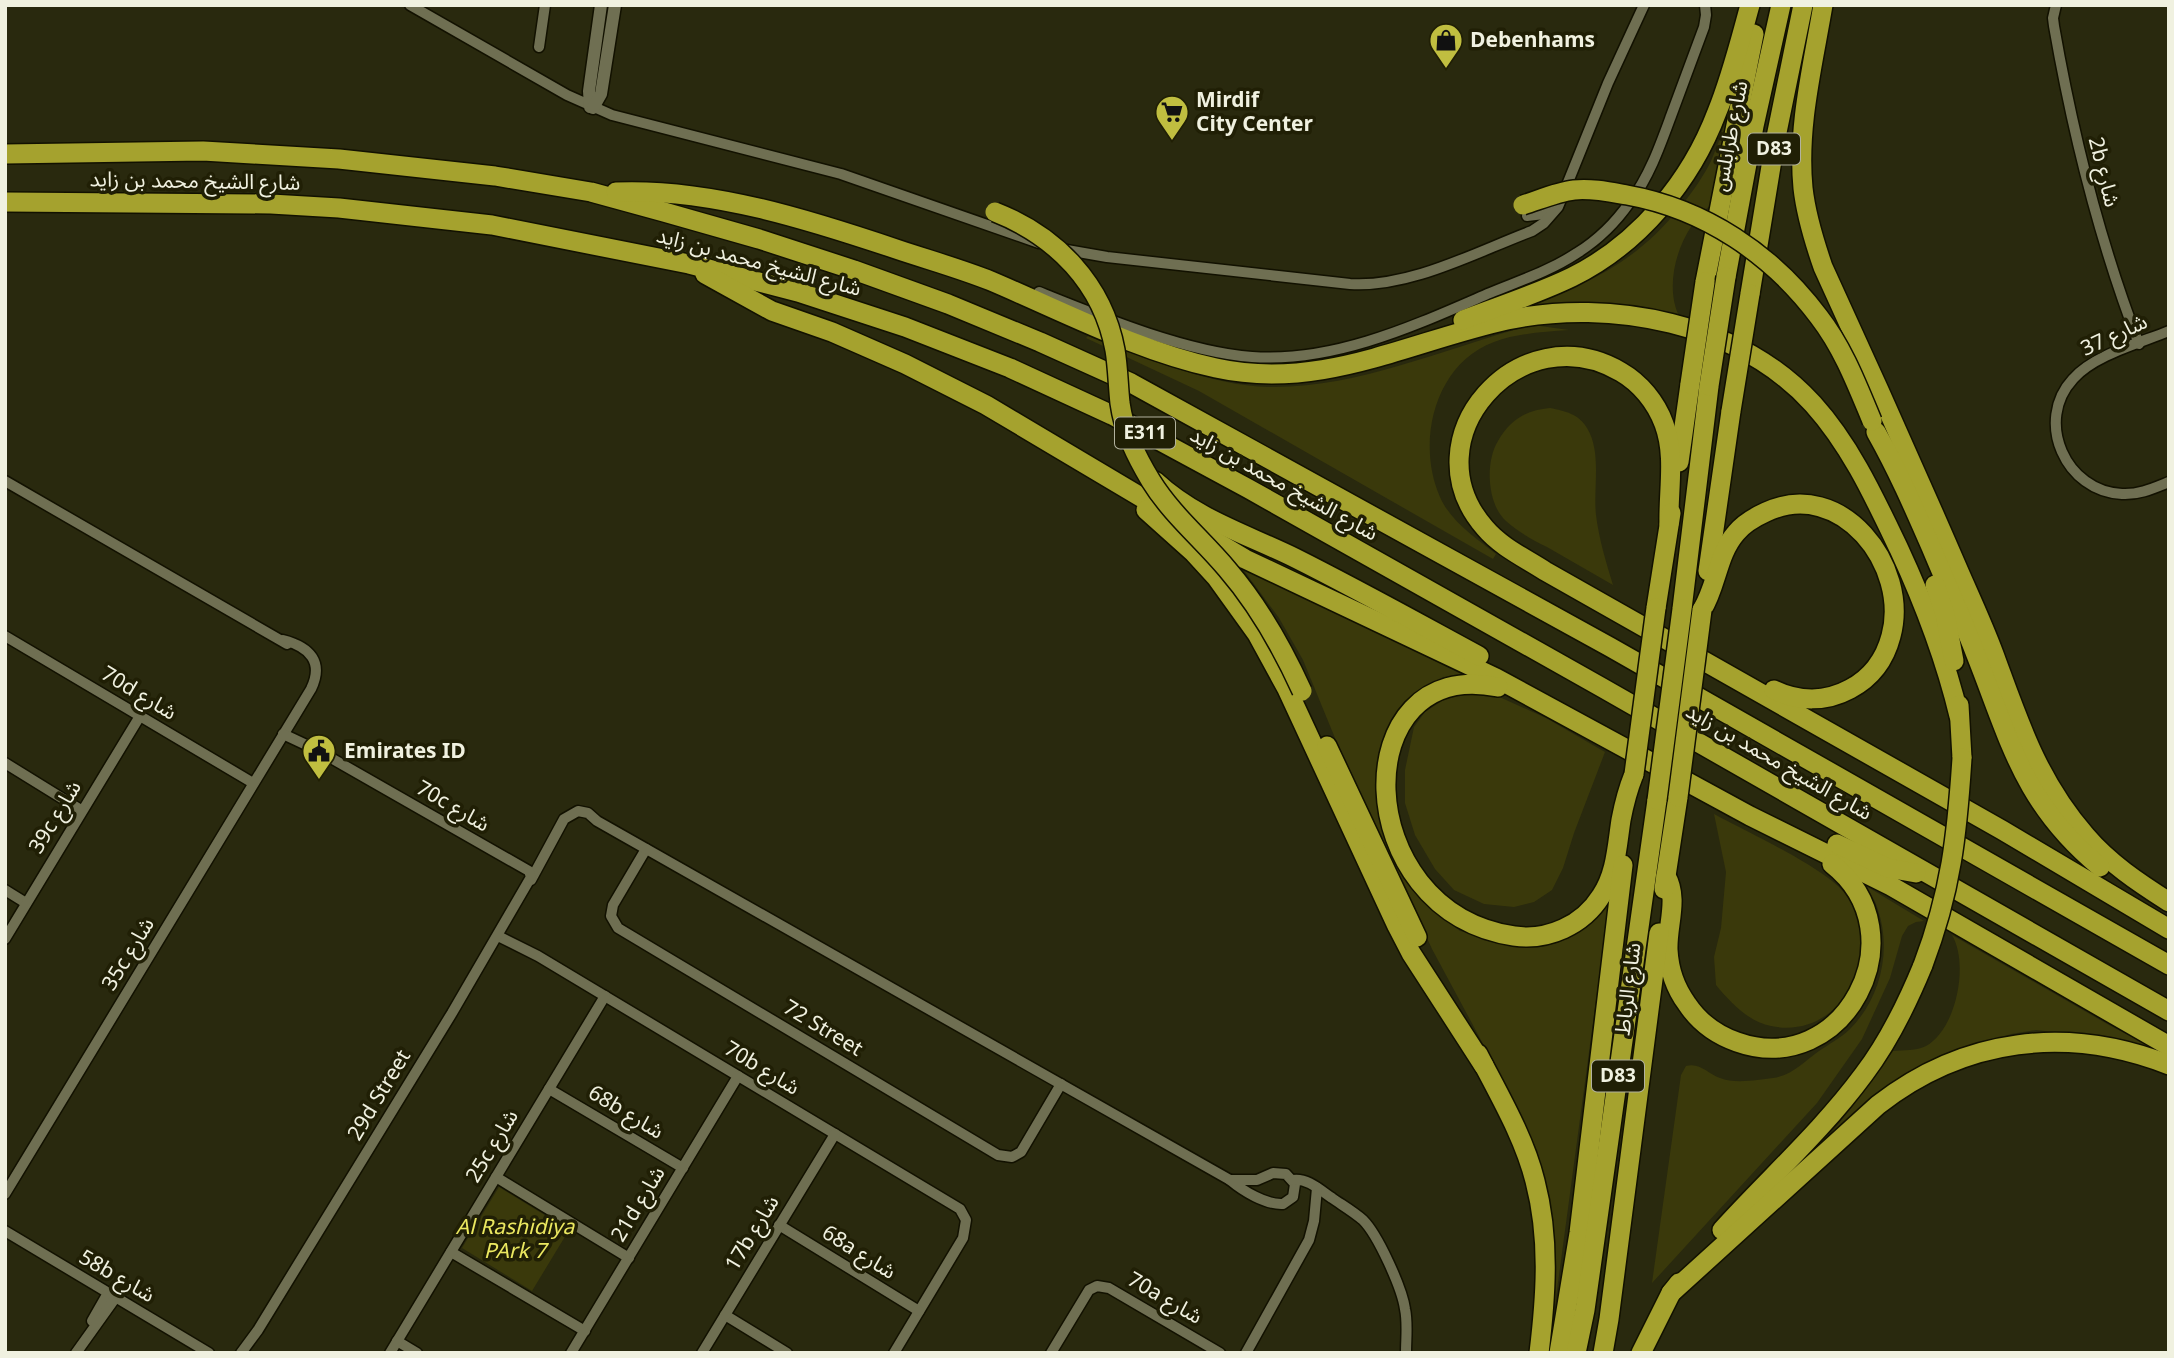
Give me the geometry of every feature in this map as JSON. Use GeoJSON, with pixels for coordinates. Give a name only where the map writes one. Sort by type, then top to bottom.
{"type":"FeatureCollection","features":[{"type":"Feature","properties":{"kind":"highway"},"geometry":{"type":"LineString","coordinates":[[1381,355],[1438,328],[1573,276],[1617,248],[1649,220],[1676,187],[1709,133],[1724,95],[1750,5]]}},
{"type":"Feature","properties":{"kind":"highway"},"geometry":{"type":"LineString","coordinates":[[1559,1353],[1578,1233],[1656,608],[1670,524],[1700,385],[1705,282],[1760,5]]}},
{"type":"Feature","properties":{"kind":"highway","name":"شارع طرابلس"},"geometry":{"type":"LineString","coordinates":[[1700,385],[1726,277],[1754,126],[1781,5]]}},
{"type":"Feature","properties":{"kind":"highway","name":"D83"},"geometry":{"type":"LineString","coordinates":[[1702,610],[1749,294],[1775,142],[1803,5]]}},
{"type":"Feature","properties":{"kind":"highway"},"geometry":{"type":"LineString","coordinates":[[1823,5],[1803,133],[1802,160],[1807,215],[1823,267],[1966,587],[1993,651],[2024,737],[2041,772],[2088,839],[2129,875],[2169,902]]}},
{"type":"Feature","properties":{"kind":"highway","name":"شارع الشيخ محمد بن زايد"},"geometry":{"type":"LineString","coordinates":[[5,154],[203,150],[495,176],[591,192],[747,235],[854,270],[982,318],[1131,383],[1610,646],[2169,965]]}},
{"type":"Feature","properties":{"kind":"highway"},"geometry":{"type":"LineString","coordinates":[[1524,208],[1566,192],[1590,190],[1640,197],[1688,212],[1742,241],[1770,262],[1797,289],[1821,318],[1841,351],[1874,426],[1945,614],[1955,664],[1962,758],[1958,822],[1950,880],[1923,965],[1897,1021],[1865,1074],[1818,1129],[1729,1223],[1671,1293],[1641,1353]]}},
{"type":"Feature","properties":{"kind":"highway"},"geometry":{"type":"LineString","coordinates":[[591,192],[674,194],[755,208],[830,227],[987,280],[1154,350],[1219,369],[1252,374],[1286,375],[1337,369],[1513,319],[1541,315],[1596,313],[1641,318],[1683,327],[1735,348],[1765,364],[1789,381],[1831,427],[1851,456],[1916,585],[1943,658],[1959,716]]}},
{"type":"Feature","properties":{"kind":"highway","name":"شارع الشيخ محمد بن زايد"},"geometry":{"type":"LineString","coordinates":[[5,201],[204,202],[338,208],[492,225],[689,264],[798,292],[905,327],[1010,368],[1112,415],[1531,648],[2169,1011]]}},
{"type":"Feature","properties":{"kind":"highway"},"geometry":{"type":"LineString","coordinates":[[995,212],[1024,225],[1051,242],[1073,264],[1092,290],[1111,333],[1125,424],[1133,448],[1171,510],[1226,568],[1281,646],[1416,936],[1527,1155],[1541,1205],[1546,1256],[1539,1353]]}},
{"type":"Feature","properties":{"kind":"highway"},"geometry":{"type":"LineString","coordinates":[[689,264],[772,311],[832,332],[905,364],[986,405],[1245,559],[1496,678],[1750,816],[1834,865],[1854,887],[1865,906],[1872,942],[1865,981],[1845,1014],[1825,1031],[1802,1042],[1766,1048],[1733,1041],[1703,1022],[1687,1004],[1672,972],[1668,949],[1672,894],[1666,877]]}},
{"type":"Feature","properties":{"kind":"highway"},"geometry":{"type":"LineString","coordinates":[[1670,524],[1670,453],[1664,422],[1638,384],[1613,367],[1573,356],[1531,362],[1496,383],[1486,392],[1471,415],[1461,442],[1460,470],[1468,502],[1486,530],[1503,545],[2002,830],[2169,929]]}},
{"type":"Feature","properties":{"kind":"highway","name":"شارع الرباط"},"geometry":{"type":"LineString","coordinates":[[1576,1353],[1585,1310],[1682,609],[1700,385]]}},
{"type":"Feature","properties":{"kind":"highway"},"geometry":{"type":"LineString","coordinates":[[1874,426],[1904,485],[1957,607],[2012,753],[2026,780],[2042,805],[2079,849],[2102,868],[2169,911]]}},
{"type":"Feature","properties":{"kind":"highway"},"geometry":{"type":"LineString","coordinates":[[1093,468],[1158,520],[1194,554],[1242,611],[1287,689],[1396,926],[1484,1066]]}},
{"type":"Feature","properties":{"kind":"highway"},"geometry":{"type":"LineString","coordinates":[[1145,470],[1168,493],[1195,512],[1292,557],[1733,794],[1878,864],[1927,874]]}},
{"type":"Feature","properties":{"kind":"highway"},"geometry":{"type":"LineString","coordinates":[[1702,610],[1730,541],[1744,525],[1775,508],[1801,505],[1830,510],[1856,527],[1871,542],[1883,561],[1894,593],[1893,628],[1880,662],[1861,682],[1836,695],[1805,699],[1784,695],[1756,682],[1740,680]]}},
{"type":"Feature","properties":{"kind":"highway","name":"شارع الرباط"},"geometry":{"type":"LineString","coordinates":[[1603,1353],[1702,610]]}},
{"type":"Feature","properties":{"kind":"highway"},"geometry":{"type":"LineString","coordinates":[[1535,699],[1485,684],[1454,684],[1424,698],[1408,714],[1397,733],[1387,774],[1386,799],[1390,823],[1408,868],[1440,904],[1467,922],[1519,937],[1541,936],[1580,919],[1601,897],[1609,880],[1625,803],[1634,774]]}},
{"type":"Feature","properties":{"kind":"highway"},"geometry":{"type":"LineString","coordinates":[[1750,816],[1891,886],[2169,1046]]}},
{"type":"Feature","properties":{"kind":"highway"},"geometry":{"type":"LineString","coordinates":[[1671,1293],[1878,1105],[1909,1082],[1943,1065],[1997,1048],[2054,1042],[2119,1050],[2169,1065]]}},
{"type":"Feature","properties":{"kind":"street"},"geometry":{"type":"LineString","coordinates":[[410,5],[592,107],[624,119],[841,174],[1031,240],[1069,250],[1133,260],[1363,285],[1413,277],[1532,231],[1544,223],[1558,207],[1608,83],[1644,5]]}},
{"type":"Feature","properties":{"kind":"street"},"geometry":{"type":"LineString","coordinates":[[539,47],[545,5]]}},
{"type":"Feature","properties":{"kind":"street"},"geometry":{"type":"LineString","coordinates":[[592,107],[589,91],[601,5]]}},
{"type":"Feature","properties":{"kind":"street"},"geometry":{"type":"LineString","coordinates":[[592,107],[601,94],[615,5]]}},
{"type":"Feature","properties":{"kind":"street"},"geometry":{"type":"LineString","coordinates":[[987,280],[1023,287],[1189,344],[1248,356],[1288,357],[1328,351],[1444,313],[1560,263],[1590,245],[1619,217],[1642,185],[1659,148],[1704,27],[1704,5]]}},
{"type":"Feature","properties":{"kind":"street","name":"2b شارع"},"geometry":{"type":"LineString","coordinates":[[2056,5],[2054,26],[2079,154],[2115,281],[2139,344]]}},
{"type":"Feature","properties":{"kind":"street"},"geometry":{"type":"LineString","coordinates":[[1524,208],[1544,214],[1549,207],[1593,108],[1608,83]]}},
{"type":"Feature","properties":{"kind":"street","name":"شارع 37"},"geometry":{"type":"LineString","coordinates":[[2169,331],[2092,364],[2072,380],[2062,394],[2056,428],[2066,461],[2076,474],[2090,485],[2106,492],[2123,494],[2140,492],[2169,482]]}},
{"type":"Feature","properties":{"kind":"street","name":"35c شارع"},"geometry":{"type":"LineString","coordinates":[[5,481],[309,653],[315,661],[317,678],[5,1194],[5,1201]]}},
{"type":"Feature","properties":{"kind":"street","name":"70d شارع"},"geometry":{"type":"LineString","coordinates":[[5,636],[253,783]]}},
{"type":"Feature","properties":{"kind":"street","name":"39c شارع"},"geometry":{"type":"LineString","coordinates":[[5,939],[140,716]]}},
{"type":"Feature","properties":{"kind":"street","name":"70c شارع"},"geometry":{"type":"LineString","coordinates":[[284,732],[529,871],[531,879]]}},
{"type":"Feature","properties":{"kind":"street"},"geometry":{"type":"LineString","coordinates":[[5,763],[81,810]]}},
{"type":"Feature","properties":{"kind":"street","name":"29d Street"},"geometry":{"type":"LineString","coordinates":[[258,1330],[560,830],[577,819],[597,821],[646,849]]}},
{"type":"Feature","properties":{"kind":"street"},"geometry":{"type":"LineString","coordinates":[[646,849],[1246,1191],[1279,1205],[1287,1203],[1293,1197],[1293,1180]]}},
{"type":"Feature","properties":{"kind":"street","name":"72 Street"},"geometry":{"type":"LineString","coordinates":[[646,849],[612,905],[611,916],[618,928],[998,1155],[1012,1157],[1021,1152],[1061,1084]]}},
{"type":"Feature","properties":{"kind":"street"},"geometry":{"type":"LineString","coordinates":[[5,890],[26,903]]}},
{"type":"Feature","properties":{"kind":"street","name":"70b شارع"},"geometry":{"type":"LineString","coordinates":[[499,933],[957,1207],[964,1216],[966,1225],[963,1238],[919,1311]]}},
{"type":"Feature","properties":{"kind":"street","name":"25c شارع"},"geometry":{"type":"LineString","coordinates":[[390,1353],[605,996]]}},
{"type":"Feature","properties":{"kind":"street","name":"21d شارع"},"geometry":{"type":"LineString","coordinates":[[572,1353],[738,1076]]}},
{"type":"Feature","properties":{"kind":"street","name":"68b شارع"},"geometry":{"type":"LineString","coordinates":[[549,1088],[683,1168]]}},
{"type":"Feature","properties":{"kind":"street","name":"17b شارع"},"geometry":{"type":"LineString","coordinates":[[702,1353],[835,1134]]}},
{"type":"Feature","properties":{"kind":"street"},"geometry":{"type":"LineString","coordinates":[[1230,1180],[1257,1180],[1278,1172],[1286,1174],[1293,1180],[1304,1181],[1317,1188],[1361,1219],[1377,1239],[1404,1302],[1406,1353]]}},
{"type":"Feature","properties":{"kind":"street"},"geometry":{"type":"LineString","coordinates":[[496,1177],[629,1258]]}},
{"type":"Feature","properties":{"kind":"street"},"geometry":{"type":"LineString","coordinates":[[1246,1353],[1309,1240],[1317,1188]]}},
{"type":"Feature","properties":{"kind":"street","name":"68a شارع"},"geometry":{"type":"LineString","coordinates":[[779,1226],[919,1311]]}},
{"type":"Feature","properties":{"kind":"street","name":"58b شارع"},"geometry":{"type":"LineString","coordinates":[[5,1231],[209,1353]]}},
{"type":"Feature","properties":{"kind":"street"},"geometry":{"type":"LineString","coordinates":[[450,1252],[585,1331]]}},
{"type":"Feature","properties":{"kind":"street","name":"70a شارع"},"geometry":{"type":"LineString","coordinates":[[1051,1353],[1089,1290],[1097,1286],[1109,1288],[1220,1353]]}},
{"type":"Feature","properties":{"kind":"street"},"geometry":{"type":"LineString","coordinates":[[76,1353],[112,1295]]}},
{"type":"Feature","properties":{"kind":"street"},"geometry":{"type":"LineString","coordinates":[[894,1353],[919,1311]]}},
{"type":"Feature","properties":{"kind":"street"},"geometry":{"type":"LineString","coordinates":[[725,1315],[787,1353]]}},
{"type":"Feature","properties":{"kind":"street"},"geometry":{"type":"LineString","coordinates":[[241,1353],[258,1330]]}},
{"type":"Feature","properties":{"kind":"street"},"geometry":{"type":"LineString","coordinates":[[249,1353],[258,1330]]}},
{"type":"Feature","properties":{"kind":"street"},"geometry":{"type":"LineString","coordinates":[[397,1341],[416,1353]]}},
{"type":"Feature","properties":{"kind":"green space"},"geometry":{"type":"Polygon","coordinates":[[[1731,105],[1711,205],[1690,229],[1676,261],[1673,295],[1684,324],[1516,311],[1586,282],[1607,271],[1645,244],[1690,195],[1708,167],[1731,105]]]}},
{"type":"Feature","properties":{"kind":"green space"},"geometry":{"type":"Polygon","coordinates":[[[1533,325],[1569,330],[1512,337],[1494,342],[1473,353],[1457,368],[1444,386],[1431,430],[1433,476],[1440,497],[1457,522],[1496,554],[1493,559],[1199,391],[1086,338],[1088,336],[1201,376],[1268,387],[1302,386],[1369,374],[1533,325]]]}},
{"type":"Feature","properties":{"kind":"green space"},"geometry":{"type":"Polygon","coordinates":[[[1550,408],[1576,416],[1584,423],[1592,438],[1596,459],[1596,515],[1613,585],[1521,532],[1506,521],[1495,504],[1490,471],[1498,441],[1520,417],[1550,408]]]}},
{"type":"Feature","properties":{"kind":"green space"},"geometry":{"type":"Polygon","coordinates":[[[1237,561],[1465,676],[1443,677],[1425,688],[1403,710],[1379,788],[1385,834],[1406,880],[1419,898],[1460,931],[1517,945],[1540,947],[1560,942],[1581,930],[1609,903],[1555,1305],[1552,1212],[1537,1150],[1432,949],[1335,738],[1303,660],[1279,618],[1237,561]]]}},
{"type":"Feature","properties":{"kind":"green space"},"geometry":{"type":"Polygon","coordinates":[[[1454,693],[1495,695],[1546,718],[1605,752],[1563,868],[1552,890],[1534,902],[1514,907],[1484,904],[1454,890],[1435,869],[1415,835],[1405,803],[1405,770],[1414,727],[1425,712],[1454,693]]]}},
{"type":"Feature","properties":{"kind":"green space"},"geometry":{"type":"Polygon","coordinates":[[[1714,814],[1804,862],[1846,895],[1857,917],[1861,941],[1859,965],[1851,987],[1837,1006],[1819,1020],[1797,1027],[1763,1024],[1740,1010],[1716,985],[1714,957],[1721,928],[1726,872],[1714,814]]]}},
{"type":"Feature","properties":{"kind":"green space"},"geometry":{"type":"Polygon","coordinates":[[[1866,886],[1924,921],[1908,926],[1902,936],[1890,978],[1862,1039],[1817,1103],[1652,1283],[1681,1075],[1686,1066],[1691,1065],[1732,1081],[1780,1077],[1798,1068],[1850,1029],[1869,1004],[1876,989],[1883,958],[1882,926],[1876,904],[1866,886]]]}},
{"type":"Feature","properties":{"kind":"green space"},"geometry":{"type":"Polygon","coordinates":[[[1952,935],[2167,1055],[2129,1044],[2063,1033],[2036,1030],[2011,1034],[1918,1067],[1889,1087],[1809,1160],[1893,1051],[1914,1050],[1926,1046],[1946,1025],[1957,995],[1959,978],[1957,947],[1952,935]]]}},
{"type":"Feature","properties":{"kind":"green space","name":"Al Rashidiya PArk 7"},"geometry":{"type":"Polygon","coordinates":[[[499,1187],[569,1230],[532,1291],[462,1248],[499,1187]]]}},
{"type":"Feature","properties":{"kind":"place","name":"Debenhams"},"geometry":{"type":"Point","coordinates":[1446,70]}},
{"type":"Feature","properties":{"kind":"place","name":"Mirdif City Center"},"geometry":{"type":"Point","coordinates":[1172,142]}},
{"type":"Feature","properties":{"kind":"place","name":"Emirates ID"},"geometry":{"type":"Point","coordinates":[319,781]}}]}
